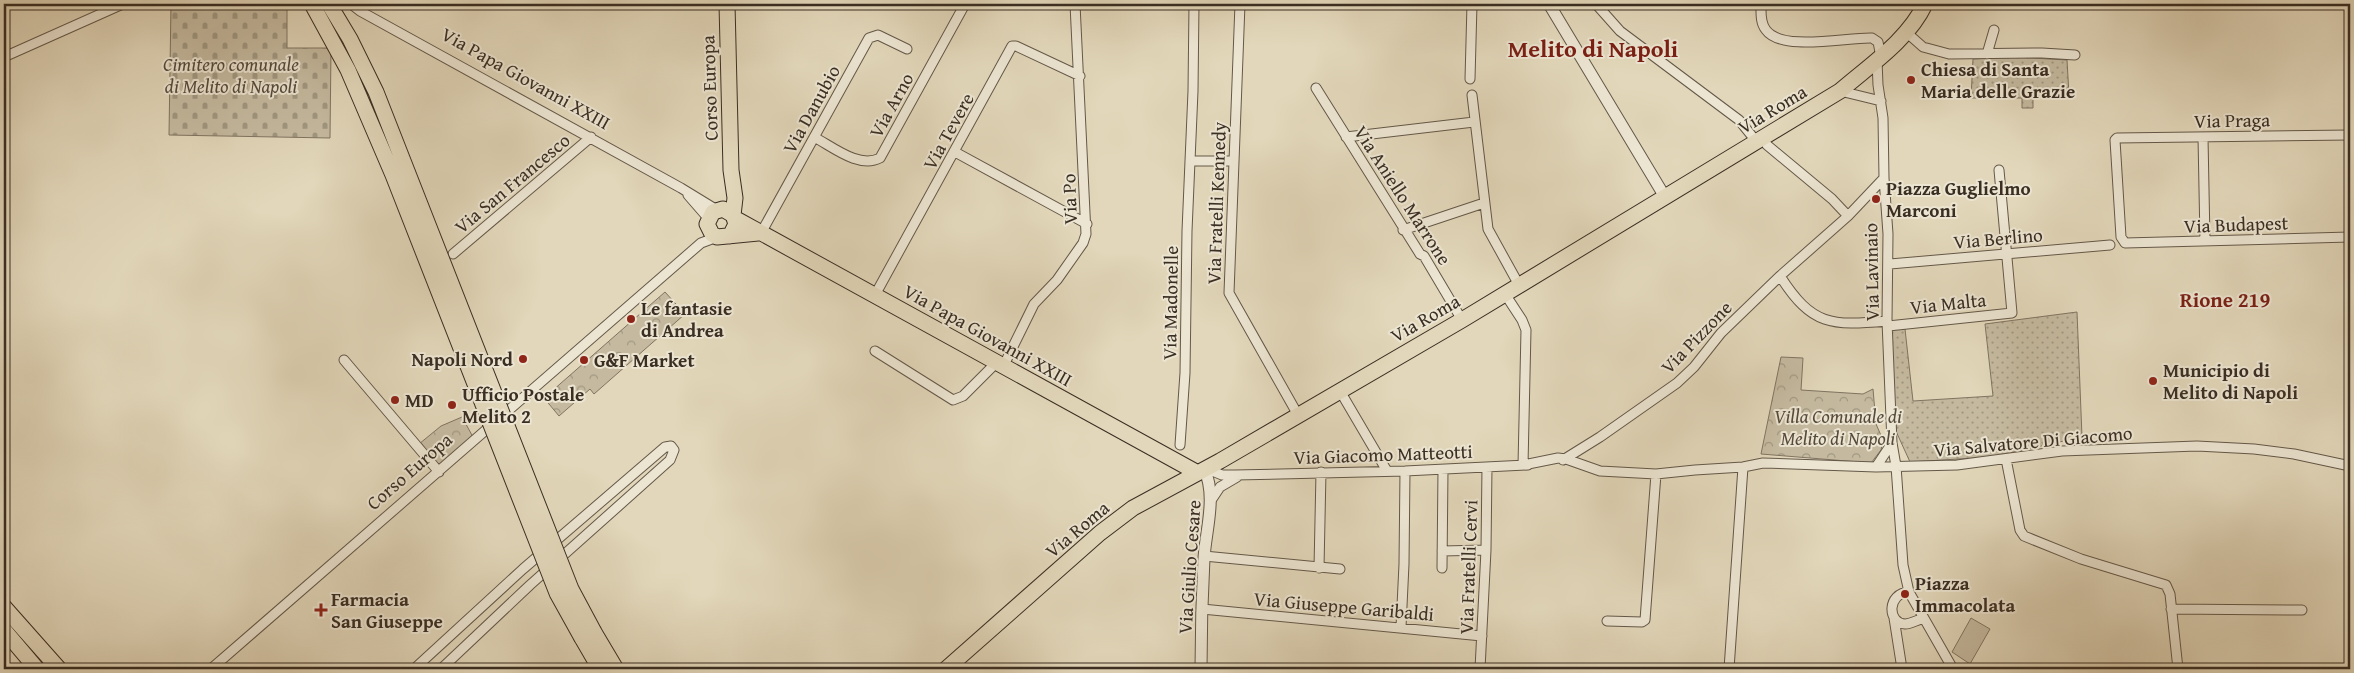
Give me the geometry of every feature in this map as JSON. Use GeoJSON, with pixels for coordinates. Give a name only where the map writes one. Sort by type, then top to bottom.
{"type":"FeatureCollection","features":[{"type":"Feature","properties":{"kind":"main road"},"geometry":{"type":"LineString","coordinates":[[312,4],[348,70],[393,175],[557,593],[616,669]]}},
{"type":"Feature","properties":{"kind":"main road"},"geometry":{"type":"LineString","coordinates":[[329,4],[350,39],[376,92],[600,669]]}},
{"type":"Feature","properties":{"kind":"main road","name":"Corso Europa"},"geometry":{"type":"LineString","coordinates":[[720,216],[732,170],[727,4]]}},
{"type":"Feature","properties":{"kind":"main road","name":"Via Roma"},"geometry":{"type":"LineString","coordinates":[[946,669],[1100,533],[1133,508],[1200,470],[1221,468],[1298,416],[1462,320],[1665,197],[1762,143],[1840,90],[1879,58],[1906,32],[1925,4]]}},
{"type":"Feature","properties":{"kind":"main road"},"geometry":{"type":"LineString","coordinates":[[723,236],[736,228],[720,216],[712,234],[723,236],[761,233]]}},
{"type":"Feature","properties":{"kind":"main road","name":"Via Papa Giovanni XXIII"},"geometry":{"type":"LineString","coordinates":[[720,216],[761,233],[1000,365],[1200,470]]}},
{"type":"Feature","properties":{"kind":"main road"},"geometry":{"type":"LineString","coordinates":[[4,606],[59,669]]}},
{"type":"Feature","properties":{"kind":"main road"},"geometry":{"type":"LineString","coordinates":[[6,636],[37,669]]}},
{"type":"Feature","properties":{"kind":"street"},"geometry":{"type":"LineString","coordinates":[[4,56],[123,4]]}},
{"type":"Feature","properties":{"kind":"street","name":"Via Papa Giovanni XXIII"},"geometry":{"type":"LineString","coordinates":[[351,4],[360,11],[592,137],[681,188],[720,216]]}},
{"type":"Feature","properties":{"kind":"street","name":"Via Arno"},"geometry":{"type":"LineString","coordinates":[[814,137],[861,161],[874,161],[880,158],[965,4]]}},
{"type":"Feature","properties":{"kind":"street","name":"Via Po"},"geometry":{"type":"LineString","coordinates":[[875,351],[953,400],[963,396],[1000,365],[1034,304],[1053,285],[1083,243],[1087,224],[1075,4]]}},
{"type":"Feature","properties":{"kind":"street","name":"Via Madonelle"},"geometry":{"type":"LineString","coordinates":[[1180,445],[1185,373],[1194,4]]}},
{"type":"Feature","properties":{"kind":"street","name":"Via Fratelli Kennedy"},"geometry":{"type":"LineString","coordinates":[[1240,4],[1230,296],[1298,416]]}},
{"type":"Feature","properties":{"kind":"street"},"geometry":{"type":"LineString","coordinates":[[1470,79],[1472,4]]}},
{"type":"Feature","properties":{"kind":"street"},"geometry":{"type":"LineString","coordinates":[[1549,4],[1665,197]]}},
{"type":"Feature","properties":{"kind":"street"},"geometry":{"type":"LineString","coordinates":[[1596,4],[1620,31],[1739,120],[1762,143],[1832,199],[1848,216],[1884,178]]}},
{"type":"Feature","properties":{"kind":"street"},"geometry":{"type":"LineString","coordinates":[[1760,4],[1762,22],[1766,31],[1773,37],[1804,42],[1872,38],[1878,42],[1879,58]]}},
{"type":"Feature","properties":{"kind":"street"},"geometry":{"type":"LineString","coordinates":[[1987,54],[1994,30]]}},
{"type":"Feature","properties":{"kind":"street"},"geometry":{"type":"LineString","coordinates":[[1906,32],[1915,42],[1934,51],[1955,54],[2042,53],[2075,55]]}},
{"type":"Feature","properties":{"kind":"street","name":"Via Danubio"},"geometry":{"type":"LineString","coordinates":[[761,233],[871,36],[881,36],[906,49]]}},
{"type":"Feature","properties":{"kind":"street","name":"Via Tevere"},"geometry":{"type":"LineString","coordinates":[[876,296],[1012,46],[1016,46],[1080,76]]}},
{"type":"Feature","properties":{"kind":"street","name":"Via Lavinaio"},"geometry":{"type":"LineString","coordinates":[[1879,58],[1890,264],[1888,323],[1892,443],[1896,466],[1903,565]]}},
{"type":"Feature","properties":{"kind":"street","name":"Via Aniello Marrone"},"geometry":{"type":"LineString","coordinates":[[1316,88],[1404,230],[1420,254],[1424,256],[1462,320]]}},
{"type":"Feature","properties":{"kind":"street"},"geometry":{"type":"LineString","coordinates":[[1840,90],[1881,101]]}},
{"type":"Feature","properties":{"kind":"street"},"geometry":{"type":"LineString","coordinates":[[1472,95],[1488,229],[1519,285]]}},
{"type":"Feature","properties":{"kind":"street"},"geometry":{"type":"LineString","coordinates":[[1346,137],[1474,122]]}},
{"type":"Feature","properties":{"kind":"street","name":"Via Praga"},"geometry":{"type":"LineString","coordinates":[[2123,242],[2115,138],[2350,135]]}},
{"type":"Feature","properties":{"kind":"street"},"geometry":{"type":"LineString","coordinates":[[2202,136],[2205,241]]}},
{"type":"Feature","properties":{"kind":"street","name":"Via San Francesco"},"geometry":{"type":"LineString","coordinates":[[453,254],[592,137]]}},
{"type":"Feature","properties":{"kind":"street"},"geometry":{"type":"LineString","coordinates":[[955,152],[1087,224]]}},
{"type":"Feature","properties":{"kind":"street"},"geometry":{"type":"LineString","coordinates":[[1190,161],[1234,161]]}},
{"type":"Feature","properties":{"kind":"street"},"geometry":{"type":"LineString","coordinates":[[1999,170],[2006,254]]}},
{"type":"Feature","properties":{"kind":"street"},"geometry":{"type":"LineString","coordinates":[[1404,230],[1484,203]]}},
{"type":"Feature","properties":{"kind":"street","name":"Corso Europa"},"geometry":{"type":"LineString","coordinates":[[211,669],[701,243],[720,216]]}},
{"type":"Feature","properties":{"kind":"street","name":"Via Pizzone"},"geometry":{"type":"LineString","coordinates":[[1566,459],[1677,383],[1694,367],[1721,333],[1780,276],[1848,216]]}},
{"type":"Feature","properties":{"kind":"street","name":"Corso Europa"},"geometry":{"type":"LineString","coordinates":[[701,243],[723,236]]}},
{"type":"Feature","properties":{"kind":"street","name":"Via Budapest"},"geometry":{"type":"LineString","coordinates":[[2123,242],[2350,237]]}},
{"type":"Feature","properties":{"kind":"street","name":"Via Berlino"},"geometry":{"type":"LineString","coordinates":[[1890,264],[2110,245]]}},
{"type":"Feature","properties":{"kind":"street","name":"Via Malta"},"geometry":{"type":"LineString","coordinates":[[1780,276],[1797,300],[1815,316],[1837,323],[1888,323],[2012,313],[2006,254]]}},
{"type":"Feature","properties":{"kind":"street"},"geometry":{"type":"LineString","coordinates":[[1505,294],[1522,320],[1526,330],[1523,465]]}},
{"type":"Feature","properties":{"kind":"street"},"geometry":{"type":"LineString","coordinates":[[344,360],[439,472]]}},
{"type":"Feature","properties":{"kind":"street"},"geometry":{"type":"LineString","coordinates":[[1340,391],[1387,471]]}},
{"type":"Feature","properties":{"kind":"street"},"geometry":{"type":"LineString","coordinates":[[1876,467],[1882,461],[1892,443]]}},
{"type":"Feature","properties":{"kind":"street"},"geometry":{"type":"LineString","coordinates":[[414,669],[524,568],[665,447],[671,446],[674,450],[670,460],[533,583],[441,669]]}},
{"type":"Feature","properties":{"kind":"street","name":"Via Salvatore Di Giacomo"},"geometry":{"type":"LineString","coordinates":[[1566,459],[1600,470],[1656,474],[1743,467],[1763,463],[1876,467],[1957,465],[2089,449],[2221,447],[2294,454],[2350,466]]}},
{"type":"Feature","properties":{"kind":"street","name":"Via Giacomo Matteotti"},"geometry":{"type":"LineString","coordinates":[[1212,499],[1226,482],[1244,475],[1321,472],[1405,472],[1523,465],[1560,462],[1566,459]]}},
{"type":"Feature","properties":{"kind":"street"},"geometry":{"type":"LineString","coordinates":[[2006,459],[2020,530],[2024,536],[2081,559],[2162,582],[2168,589],[2178,669]]}},
{"type":"Feature","properties":{"kind":"street","name":"Via Fratelli Cervi"},"geometry":{"type":"LineString","coordinates":[[1480,669],[1486,550],[1487,467]]}},
{"type":"Feature","properties":{"kind":"street"},"geometry":{"type":"LineString","coordinates":[[1729,669],[1743,467]]}},
{"type":"Feature","properties":{"kind":"street","name":"Via Giacomo Matteotti"},"geometry":{"type":"LineString","coordinates":[[1221,468],[1244,475]]}},
{"type":"Feature","properties":{"kind":"street","name":"Via Giulio Cesare"},"geometry":{"type":"LineString","coordinates":[[1200,470],[1209,479],[1212,499],[1204,556],[1200,669]]}},
{"type":"Feature","properties":{"kind":"street"},"geometry":{"type":"LineString","coordinates":[[1442,470],[1442,568]]}},
{"type":"Feature","properties":{"kind":"street"},"geometry":{"type":"LineString","coordinates":[[1320,568],[1321,472]]}},
{"type":"Feature","properties":{"kind":"street"},"geometry":{"type":"LineString","coordinates":[[1401,627],[1405,472]]}},
{"type":"Feature","properties":{"kind":"street"},"geometry":{"type":"LineString","coordinates":[[1607,621],[1642,622],[1646,619],[1656,474]]}},
{"type":"Feature","properties":{"kind":"street"},"geometry":{"type":"LineString","coordinates":[[1442,551],[1486,550]]}},
{"type":"Feature","properties":{"kind":"street"},"geometry":{"type":"LineString","coordinates":[[1204,556],[1320,568],[1340,568]]}},
{"type":"Feature","properties":{"kind":"street"},"geometry":{"type":"LineString","coordinates":[[1903,565],[1909,592],[1920,617],[1953,669]]}},
{"type":"Feature","properties":{"kind":"street"},"geometry":{"type":"LineString","coordinates":[[1902,669],[1897,624],[1892,608],[1897,595],[1903,565]]}},
{"type":"Feature","properties":{"kind":"street"},"geometry":{"type":"LineString","coordinates":[[1897,595],[1909,592]]}},
{"type":"Feature","properties":{"kind":"street","name":"Via Giuseppe Garibaldi"},"geometry":{"type":"LineString","coordinates":[[1202,609],[1482,636]]}},
{"type":"Feature","properties":{"kind":"street"},"geometry":{"type":"LineString","coordinates":[[2171,609],[2302,610]]}},
{"type":"Feature","properties":{"kind":"street"},"geometry":{"type":"LineString","coordinates":[[1897,624],[1912,623],[1920,617]]}},
{"type":"Feature","properties":{"kind":"green space","name":"Cimitero comunale di Melito di Napoli"},"geometry":{"type":"Polygon","coordinates":[[[171,4],[287,4],[287,48],[331,48],[330,138],[169,135],[171,4]]]}},
{"type":"Feature","properties":{"kind":"green space"},"geometry":{"type":"Polygon","coordinates":[[[2013,57],[2067,60],[2069,95],[2033,98],[2033,108],[2022,108],[2022,98],[1971,98],[1973,59],[2013,57]]]}},
{"type":"Feature","properties":{"kind":"green space"},"geometry":{"type":"Polygon","coordinates":[[[665,292],[685,314],[594,394],[590,389],[559,416],[544,398],[665,292]]]}},
{"type":"Feature","properties":{"kind":"green space"},"geometry":{"type":"Polygon","coordinates":[[[2077,312],[2082,437],[1991,457],[1910,462],[1895,429],[1891,329],[1905,329],[1913,401],[1993,396],[1985,324],[2077,312]]]}},
{"type":"Feature","properties":{"kind":"green space","name":"Villa Comunale di Melito di Napoli"},"geometry":{"type":"Polygon","coordinates":[[[1781,357],[1803,358],[1801,390],[1863,394],[1873,389],[1876,424],[1883,440],[1881,450],[1871,463],[1761,454],[1781,357]]]}},
{"type":"Feature","properties":{"kind":"green space"},"geometry":{"type":"Polygon","coordinates":[[[462,417],[473,437],[439,467],[419,444],[441,426],[462,417]]]}},
{"type":"Feature","properties":{"kind":"green space"},"geometry":{"type":"Polygon","coordinates":[[[1971,618],[1990,629],[1970,664],[1952,652],[1971,618]]]}},
{"type":"Feature","properties":{"kind":"place","name":"Chiesa di Santa Maria delle Grazie"},"geometry":{"type":"Point","coordinates":[1911,80]}},
{"type":"Feature","properties":{"kind":"place","name":"Piazza Guglielmo Marconi"},"geometry":{"type":"Point","coordinates":[1876,199]}},
{"type":"Feature","properties":{"kind":"place","name":"Le fantasie di Andrea"},"geometry":{"type":"Point","coordinates":[631,319]}},
{"type":"Feature","properties":{"kind":"place","name":"Napoli Nord"},"geometry":{"type":"Point","coordinates":[523,359]}},
{"type":"Feature","properties":{"kind":"place","name":"G&F Market"},"geometry":{"type":"Point","coordinates":[584,360]}},
{"type":"Feature","properties":{"kind":"place","name":"Municipio di Melito di Napoli"},"geometry":{"type":"Point","coordinates":[2153,381]}},
{"type":"Feature","properties":{"kind":"place","name":"MD"},"geometry":{"type":"Point","coordinates":[395,400]}},
{"type":"Feature","properties":{"kind":"place","name":"Ufficio Postale Melito 2"},"geometry":{"type":"Point","coordinates":[452,405]}},
{"type":"Feature","properties":{"kind":"place","name":"Piazza Immacolata"},"geometry":{"type":"Point","coordinates":[1905,594]}},
{"type":"Feature","properties":{"kind":"place","name":"Farmacia San Giuseppe"},"geometry":{"type":"Point","coordinates":[321,610]}},
{"type":"Feature","properties":{"kind":"district","name":"Melito di Napoli"},"geometry":{"type":"Point","coordinates":[1593,48]}},
{"type":"Feature","properties":{"kind":"district","name":"Rione 219"},"geometry":{"type":"Point","coordinates":[2225,299]}}]}
